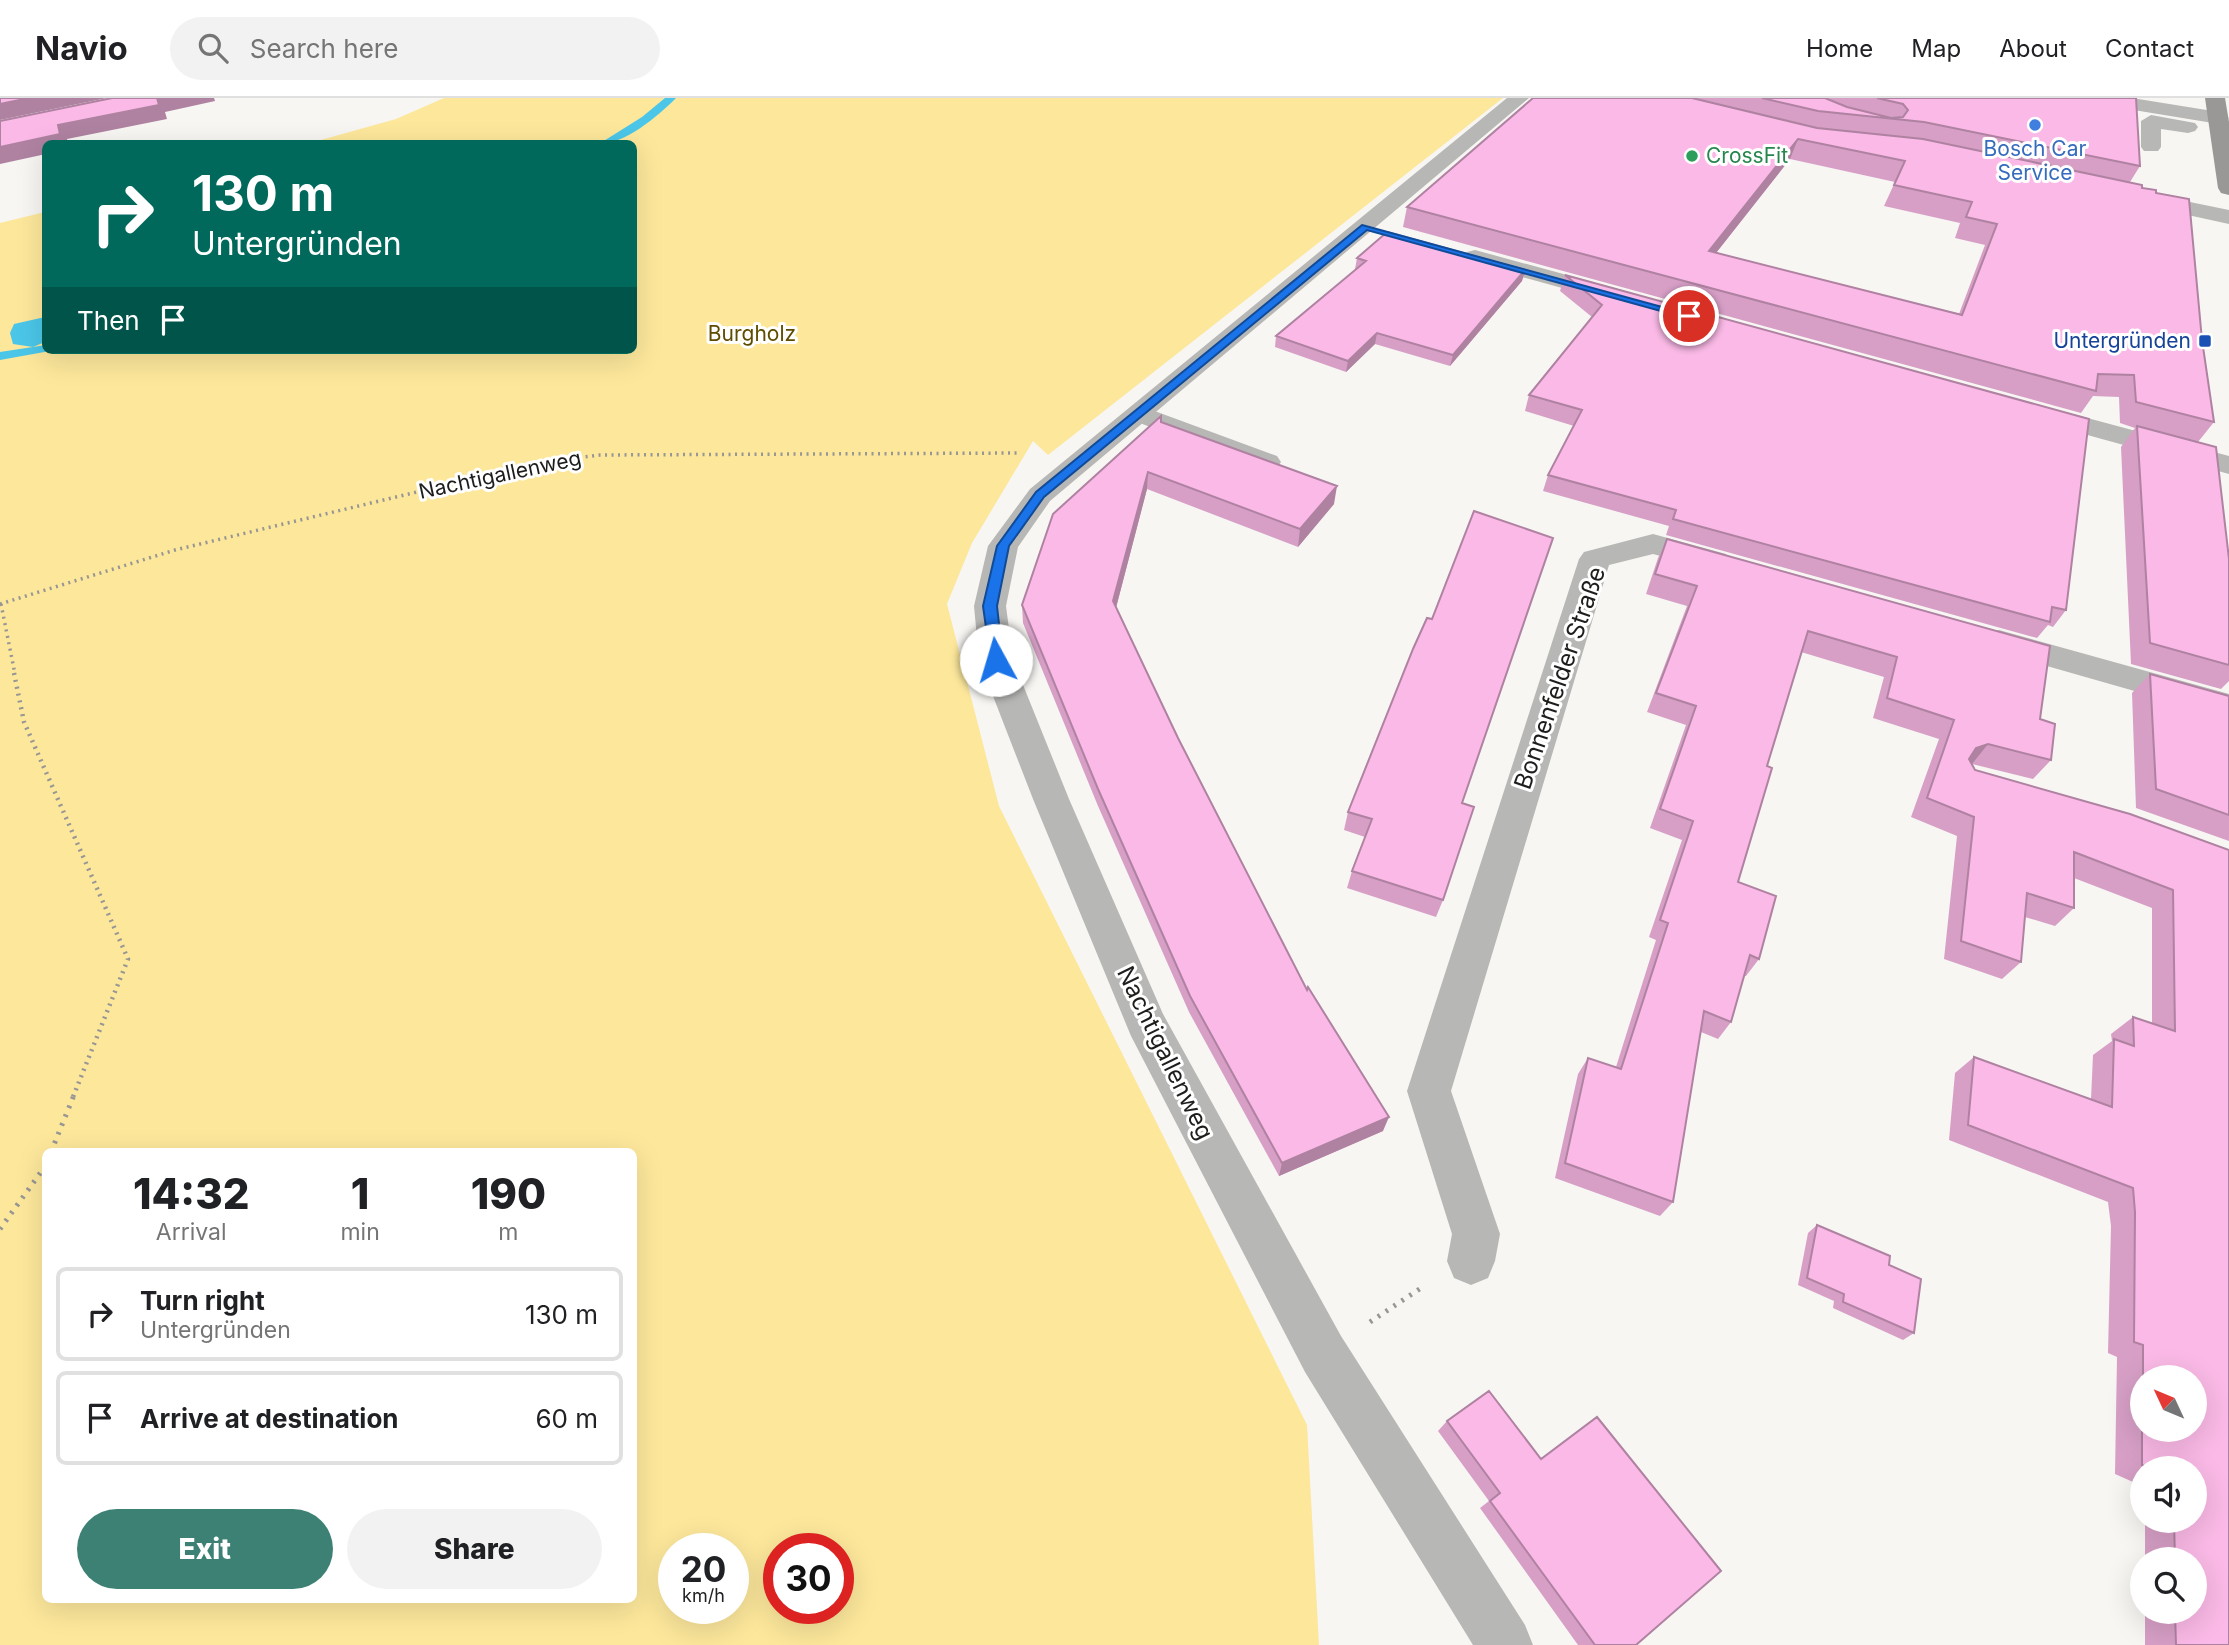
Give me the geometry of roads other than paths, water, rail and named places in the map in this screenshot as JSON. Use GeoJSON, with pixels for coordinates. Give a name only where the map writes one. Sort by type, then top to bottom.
{"type":"FeatureCollection","features":[{"type":"Feature","properties":{"kind":"main road"},"geometry":{"type":"LineString","coordinates":[[2218,116],[2229,188]]}},
{"type":"Feature","properties":{"kind":"street","name":"Nachtigallenweg"},"geometry":{"type":"LineString","coordinates":[[1505,1645],[1323,1354],[1146,1023],[1051,799],[996,660],[990,606],[1003,546],[1040,495],[1379,230],[1519,98]]}},
{"type":"Feature","properties":{"kind":"street"},"geometry":{"type":"LineString","coordinates":[[1447,249],[1636,301]]}},
{"type":"Feature","properties":{"kind":"street"},"geometry":{"type":"LineString","coordinates":[[2013,405],[2229,465]]}},
{"type":"Feature","properties":{"kind":"street","name":"Bonnenfelder Straße"},"geometry":{"type":"LineString","coordinates":[[1471,1261],[1476,1234],[1429,1091],[1595,559],[1653,544],[1746,570]]}},
{"type":"Feature","properties":{"kind":"street"},"geometry":{"type":"LineString","coordinates":[[1961,630],[2229,706]]}},
{"type":"Feature","properties":{"kind":"lane"},"geometry":{"type":"LineString","coordinates":[[2097,98],[2218,116]]}},
{"type":"Feature","properties":{"kind":"lane"},"geometry":{"type":"LineString","coordinates":[[2151,147],[2151,121],[2218,116]]}},
{"type":"Feature","properties":{"kind":"lane"},"geometry":{"type":"LineString","coordinates":[[2229,206],[2122,189],[2229,217]]}},
{"type":"Feature","properties":{"kind":"lane"},"geometry":{"type":"LineString","coordinates":[[1141,414],[1297,473]]}},
{"type":"Feature","properties":{"kind":"water"},"geometry":{"type":"Polygon","coordinates":[[[42,318],[42,343],[33,347],[13,344],[10,333],[14,324],[42,318]]]}},
{"type":"Feature","properties":{"kind":"waterway"},"geometry":{"type":"LineString","coordinates":[[610,140],[645,119],[671,98]]}},
{"type":"Feature","properties":{"kind":"waterway"},"geometry":{"type":"LineString","coordinates":[[0,356],[42,349]]}},
{"type":"Feature","properties":{"kind":"place","name":"Bosch Car Service"},"geometry":{"type":"Point","coordinates":[2035,125]}},
{"type":"Feature","properties":{"kind":"place","name":"CrossFit"},"geometry":{"type":"Point","coordinates":[1692,156]}},
{"type":"Feature","properties":{"kind":"place","name":"Untergründen"},"geometry":{"type":"Point","coordinates":[2205,341]}},
{"type":"Feature","properties":{"kind":"park label","name":"Burgholz"},"geometry":{"type":"Point","coordinates":[752,334]}}]}
